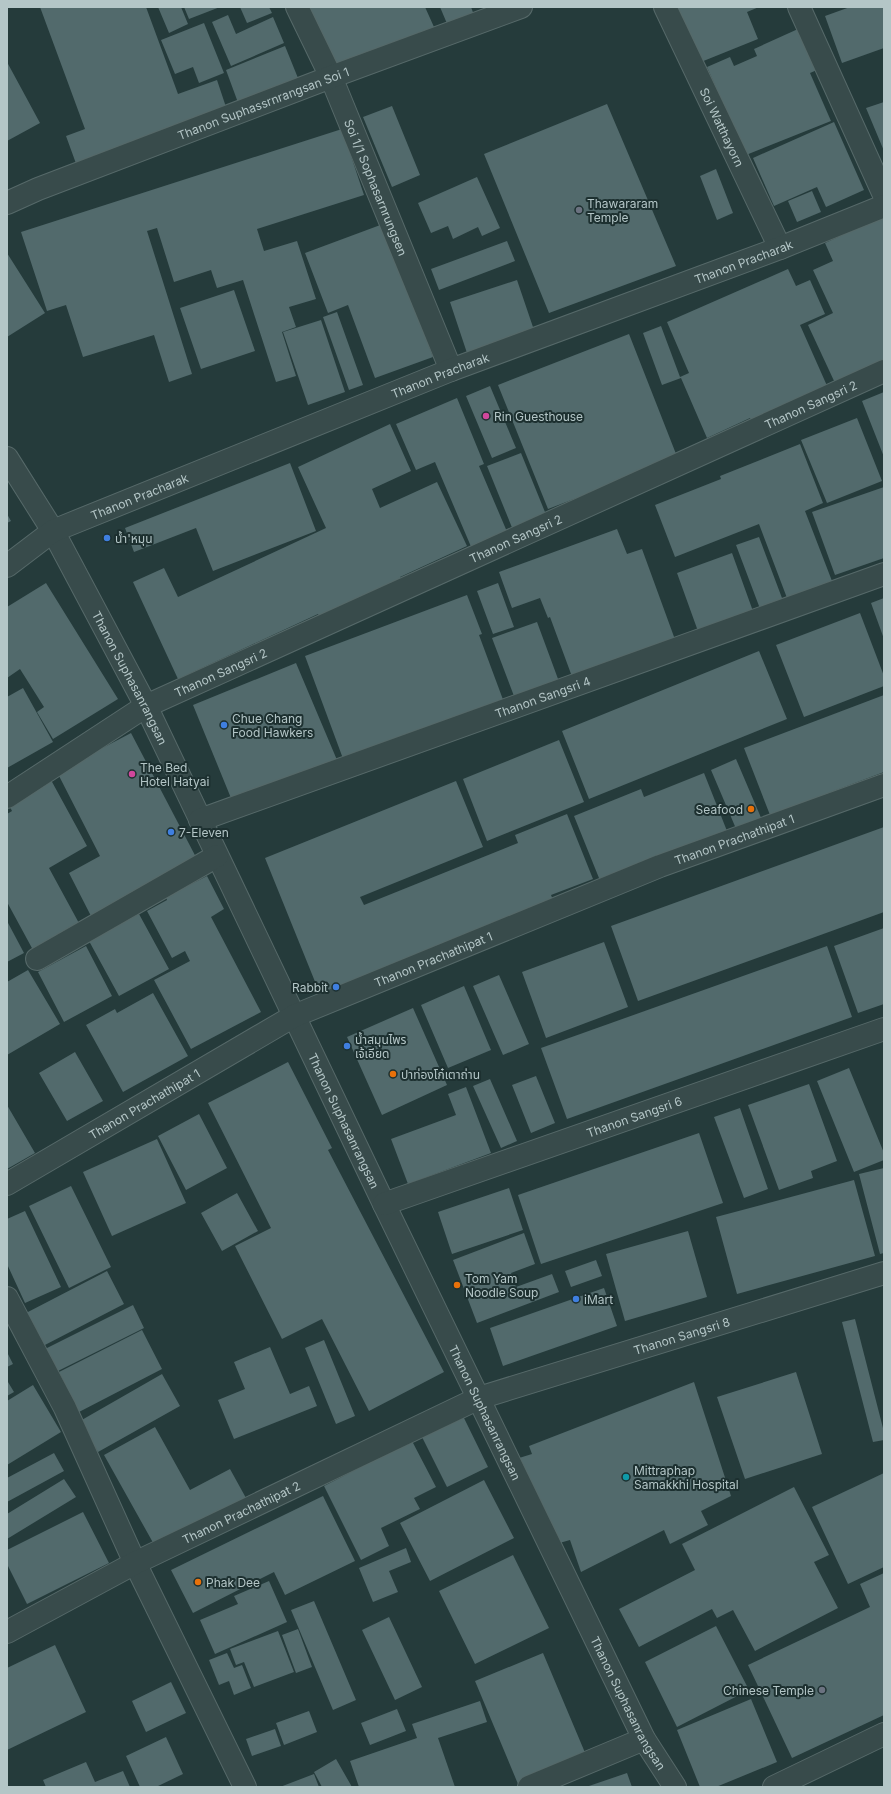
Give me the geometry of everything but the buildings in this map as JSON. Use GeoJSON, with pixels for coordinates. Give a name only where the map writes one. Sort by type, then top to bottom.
{"type":"FeatureCollection","features":[{"type":"Feature","properties":{"kind":"street","name":"Soi 1/1 Sophasarnrungsen"},"geometry":{"type":"LineString","coordinates":[[297,7],[331,77],[451,370]]}},
{"type":"Feature","properties":{"kind":"street","name":"Thanon Suphassrnrangsan Soi 1"},"geometry":{"type":"LineString","coordinates":[[7,203],[38,189],[331,77],[521,7]]}},
{"type":"Feature","properties":{"kind":"street","name":"Soi Watthayorn"},"geometry":{"type":"LineString","coordinates":[[665,7],[780,248]]}},
{"type":"Feature","properties":{"kind":"street"},"geometry":{"type":"LineString","coordinates":[[799,7],[884,196]]}},
{"type":"Feature","properties":{"kind":"street","name":"Thanon Pracharak"},"geometry":{"type":"LineString","coordinates":[[7,566],[53,531],[451,370],[780,248],[884,206]]}},
{"type":"Feature","properties":{"kind":"street","name":"Thanon Sangsri 2"},"geometry":{"type":"LineString","coordinates":[[7,798],[146,706],[884,371]]}},
{"type":"Feature","properties":{"kind":"street","name":"Thanon Suphasanrangsan"},"geometry":{"type":"LineString","coordinates":[[7,458],[53,531],[146,706],[384,1204],[644,1738],[675,1787]]}},
{"type":"Feature","properties":{"kind":"street","name":"Thanon Sangsri 4"},"geometry":{"type":"LineString","coordinates":[[200,820],[884,574]]}},
{"type":"Feature","properties":{"kind":"street","name":"Thanon Prachathipat 1"},"geometry":{"type":"LineString","coordinates":[[7,1184],[294,1016],[660,866],[884,785]]}},
{"type":"Feature","properties":{"kind":"street"},"geometry":{"type":"LineString","coordinates":[[37,960],[218,856]]}},
{"type":"Feature","properties":{"kind":"street","name":"Thanon Sangsri 6"},"geometry":{"type":"LineString","coordinates":[[384,1204],[884,1029]]}},
{"type":"Feature","properties":{"kind":"street","name":"Thanon Sangsri 8"},"geometry":{"type":"LineString","coordinates":[[479,1398],[884,1273]]}},
{"type":"Feature","properties":{"kind":"street"},"geometry":{"type":"LineString","coordinates":[[7,1298],[65,1408],[135,1563],[245,1787]]}},
{"type":"Feature","properties":{"kind":"street","name":"Thanon Prachathipat 2"},"geometry":{"type":"LineString","coordinates":[[7,1632],[135,1563],[479,1398]]}},
{"type":"Feature","properties":{"kind":"street"},"geometry":{"type":"LineString","coordinates":[[774,1787],[884,1734]]}},
{"type":"Feature","properties":{"kind":"street"},"geometry":{"type":"LineString","coordinates":[[529,1787],[644,1738]]}},
{"type":"Feature","properties":{"kind":"place","name":"Thawararam Temple"},"geometry":{"type":"Point","coordinates":[579,210]}},
{"type":"Feature","properties":{"kind":"place","name":"Rin Guesthouse"},"geometry":{"type":"Point","coordinates":[486,416]}},
{"type":"Feature","properties":{"kind":"place","name":"น้ำ'หมุน"},"geometry":{"type":"Point","coordinates":[107,538]}},
{"type":"Feature","properties":{"kind":"place","name":"Chue Chang Food Hawkers"},"geometry":{"type":"Point","coordinates":[224,725]}},
{"type":"Feature","properties":{"kind":"place","name":"The Bed Hotel Hatyai"},"geometry":{"type":"Point","coordinates":[132,774]}},
{"type":"Feature","properties":{"kind":"place","name":"Seafood"},"geometry":{"type":"Point","coordinates":[751,809]}},
{"type":"Feature","properties":{"kind":"place","name":"7-Eleven"},"geometry":{"type":"Point","coordinates":[171,832]}},
{"type":"Feature","properties":{"kind":"place","name":"Rabbit"},"geometry":{"type":"Point","coordinates":[336,987]}},
{"type":"Feature","properties":{"kind":"place","name":"น้ำสมุนไพร เจ้เอียด"},"geometry":{"type":"Point","coordinates":[347,1046]}},
{"type":"Feature","properties":{"kind":"place","name":"ปาท่องโก๋เตาถ่าน"},"geometry":{"type":"Point","coordinates":[393,1074]}},
{"type":"Feature","properties":{"kind":"place","name":"Tom Yam Noodle Soup"},"geometry":{"type":"Point","coordinates":[457,1285]}},
{"type":"Feature","properties":{"kind":"place","name":"iMart"},"geometry":{"type":"Point","coordinates":[576,1299]}},
{"type":"Feature","properties":{"kind":"place","name":"Mittraphap Samakkhi Hospital"},"geometry":{"type":"Point","coordinates":[626,1477]}},
{"type":"Feature","properties":{"kind":"place","name":"Phak Dee"},"geometry":{"type":"Point","coordinates":[198,1582]}},
{"type":"Feature","properties":{"kind":"place","name":"Chinese Temple"},"geometry":{"type":"Point","coordinates":[822,1690]}}]}
